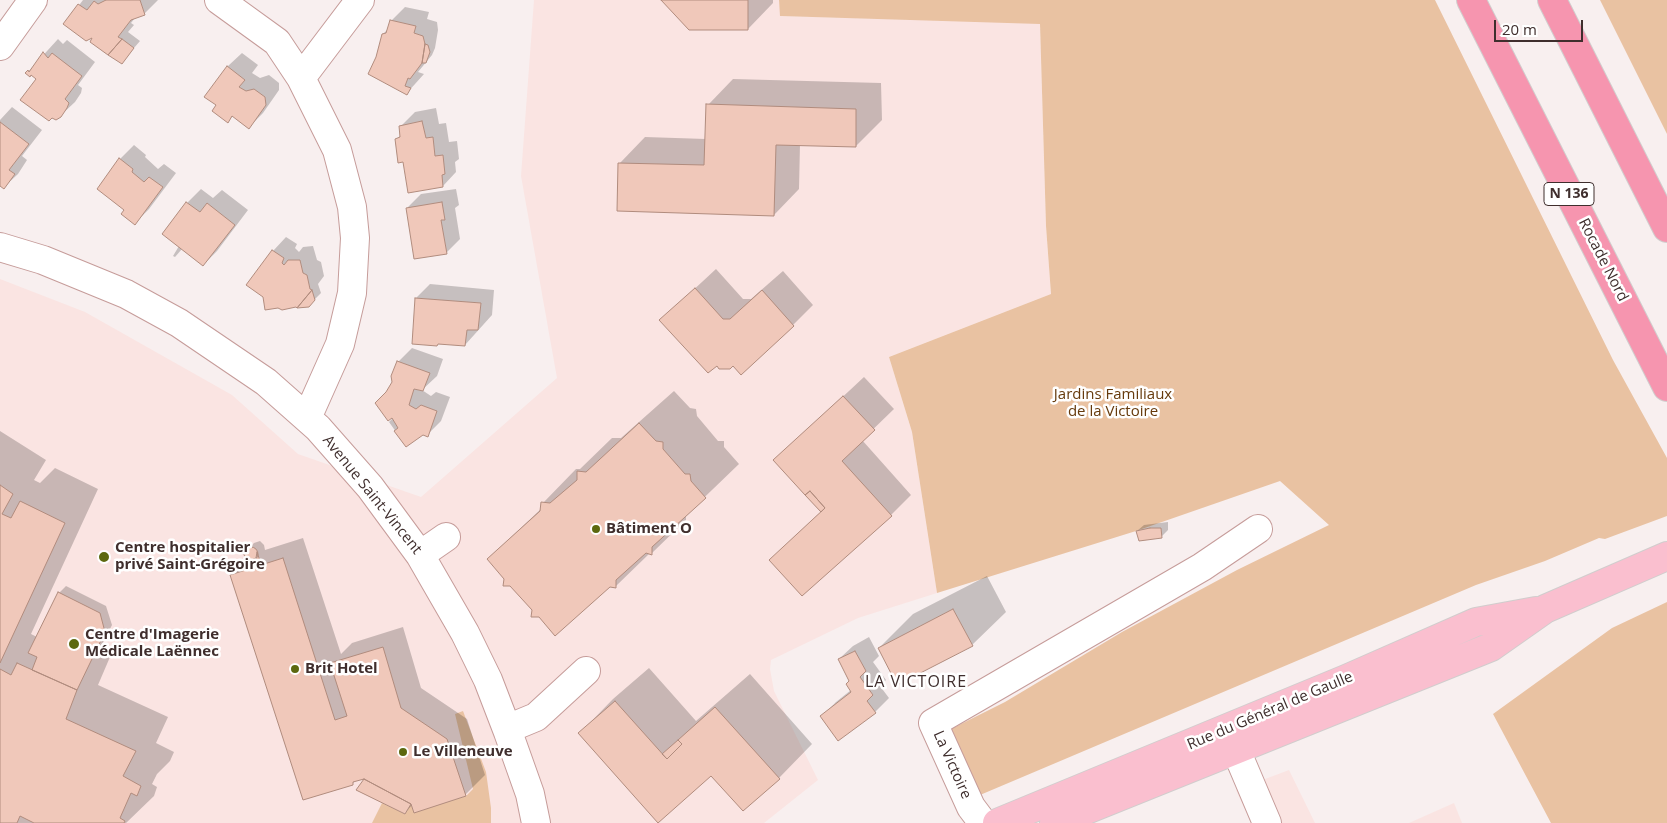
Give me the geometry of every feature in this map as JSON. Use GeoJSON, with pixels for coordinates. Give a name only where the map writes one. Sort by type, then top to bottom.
{"type":"FeatureCollection","features":[{"type":"Feature","properties":{"kind":"highway","name":"Rocade Nord"},"geometry":{"type":"LineString","coordinates":[[1471,0],[1667,387]]}},
{"type":"Feature","properties":{"kind":"highway"},"geometry":{"type":"LineString","coordinates":[[1552,0],[1667,228]]}},
{"type":"Feature","properties":{"kind":"main road","name":"Rue du Général de Gaulle"},"geometry":{"type":"LineString","coordinates":[[1054,823],[1491,647],[1545,609],[1667,556]]}},
{"type":"Feature","properties":{"kind":"main road","name":"Rue du Général de Gaulle"},"geometry":{"type":"LineString","coordinates":[[997,823],[1328,687],[1476,622],[1545,609]]}},
{"type":"Feature","properties":{"kind":"street"},"geometry":{"type":"LineString","coordinates":[[0,46],[33,0]]}},
{"type":"Feature","properties":{"kind":"street"},"geometry":{"type":"LineString","coordinates":[[219,0],[277,42],[301,78],[337,150],[350,199],[355,238],[352,293],[340,344],[307,418]]}},
{"type":"Feature","properties":{"kind":"street"},"geometry":{"type":"LineString","coordinates":[[301,78],[360,0]]}},
{"type":"Feature","properties":{"kind":"street","name":"Avenue Saint-Vincent"},"geometry":{"type":"LineString","coordinates":[[0,247],[42,260],[126,294],[179,324],[266,382],[318,428],[370,487],[420,555],[465,633],[488,680],[508,730],[530,794],[536,823]]}},
{"type":"Feature","properties":{"kind":"street","name":"La Victoire"},"geometry":{"type":"LineString","coordinates":[[977,815],[933,723],[1202,567],[1258,529]]}},
{"type":"Feature","properties":{"kind":"street"},"geometry":{"type":"LineString","coordinates":[[420,555],[446,537]]}},
{"type":"Feature","properties":{"kind":"street"},"geometry":{"type":"LineString","coordinates":[[508,730],[536,717],[586,671]]}},
{"type":"Feature","properties":{"kind":"street","name":"Avenue Saint-Vincent"},"geometry":{"type":"LineString","coordinates":[[508,730],[518,796],[519,823]]}},
{"type":"Feature","properties":{"kind":"street"},"geometry":{"type":"LineString","coordinates":[[1236,750],[1266,823]]}},
{"type":"Feature","properties":{"kind":"shaded area"},"geometry":{"type":"Polygon","coordinates":[[[534,0],[779,0],[781,16],[1040,23],[1046,226],[1051,294],[889,357],[912,432],[937,593],[858,618],[771,660],[770,669],[774,691],[818,780],[764,823],[0,823],[0,279],[85,312],[232,395],[298,454],[421,497],[557,378],[521,176],[534,0]]]}},
{"type":"Feature","properties":{"kind":"shaded area"},"geometry":{"type":"Polygon","coordinates":[[[1289,770],[1315,823],[1251,823],[1236,790],[1289,770]]]}},
{"type":"Feature","properties":{"kind":"shaded area"},"geometry":{"type":"Polygon","coordinates":[[[1454,803],[1462,823],[1409,823],[1454,803]]]}},
{"type":"Feature","properties":{"kind":"green space","name":"Jardins Familiaux de la Victoire"},"geometry":{"type":"Polygon","coordinates":[[[779,0],[1435,0],[1613,360],[1667,458],[1667,516],[1605,539],[1599,538],[1545,561],[1476,585],[980,795],[949,730],[1005,702],[1122,632],[1237,570],[1329,525],[1280,481],[1136,531],[937,593],[912,432],[889,357],[1051,294],[1046,226],[1040,24],[780,16],[779,0]]]}},
{"type":"Feature","properties":{"kind":"green space"},"geometry":{"type":"Polygon","coordinates":[[[1600,0],[1667,0],[1667,134],[1600,0]]]}},
{"type":"Feature","properties":{"kind":"green space"},"geometry":{"type":"Polygon","coordinates":[[[1667,602],[1667,823],[1551,823],[1493,714],[1612,628],[1667,602]]]}},
{"type":"Feature","properties":{"kind":"green space"},"geometry":{"type":"Polygon","coordinates":[[[463,711],[486,772],[491,823],[372,823],[382,803],[405,814],[411,804],[415,812],[466,796],[473,789],[455,714],[463,711]]]}},
{"type":"Feature","properties":{"kind":"building"},"geometry":{"type":"Polygon","coordinates":[[[106,0],[140,0],[145,15],[131,20],[118,37],[122,39],[108,55],[90,42],[92,38],[86,41],[63,24],[78,4],[87,10],[94,1],[98,4],[106,0]]]}},
{"type":"Feature","properties":{"kind":"building"},"geometry":{"type":"Polygon","coordinates":[[[661,0],[748,0],[748,30],[689,30],[661,0]]]}},
{"type":"Feature","properties":{"kind":"building"},"geometry":{"type":"Polygon","coordinates":[[[390,20],[416,26],[414,33],[423,36],[425,44],[422,63],[410,79],[408,78],[405,86],[411,88],[407,95],[368,74],[376,57],[382,34],[386,33],[390,20]]]}},
{"type":"Feature","properties":{"kind":"building"},"geometry":{"type":"Polygon","coordinates":[[[122,39],[134,48],[122,64],[108,55],[122,39]]]}},
{"type":"Feature","properties":{"kind":"building"},"geometry":{"type":"Polygon","coordinates":[[[425,44],[428,45],[430,52],[426,63],[422,63],[425,44]]]}},
{"type":"Feature","properties":{"kind":"building"},"geometry":{"type":"Polygon","coordinates":[[[43,52],[48,58],[52,53],[82,76],[65,99],[69,103],[61,117],[56,120],[52,118],[49,121],[20,100],[36,79],[25,73],[28,70],[29,72],[43,52]]]}},
{"type":"Feature","properties":{"kind":"building"},"geometry":{"type":"Polygon","coordinates":[[[227,66],[245,80],[239,87],[246,91],[254,89],[265,97],[266,105],[249,129],[232,116],[228,123],[212,111],[216,105],[204,97],[227,66]]]}},
{"type":"Feature","properties":{"kind":"building"},"geometry":{"type":"Polygon","coordinates":[[[706,104],[856,109],[856,147],[776,145],[774,216],[617,211],[618,163],[704,165],[706,104]]]}},
{"type":"Feature","properties":{"kind":"building"},"geometry":{"type":"Polygon","coordinates":[[[422,121],[426,138],[433,137],[435,156],[443,155],[445,174],[442,175],[443,187],[408,193],[403,162],[398,163],[395,139],[400,137],[399,126],[422,121]]]}},
{"type":"Feature","properties":{"kind":"building"},"geometry":{"type":"Polygon","coordinates":[[[0,122],[29,144],[9,170],[15,174],[4,189],[0,186],[0,122]]]}},
{"type":"Feature","properties":{"kind":"building"},"geometry":{"type":"Polygon","coordinates":[[[119,158],[133,169],[132,172],[144,182],[149,177],[163,187],[135,225],[121,214],[124,210],[97,189],[119,158]]]}},
{"type":"Feature","properties":{"kind":"building"},"geometry":{"type":"Polygon","coordinates":[[[186,202],[200,212],[207,203],[235,225],[203,266],[162,234],[186,202]]]}},
{"type":"Feature","properties":{"kind":"building"},"geometry":{"type":"Polygon","coordinates":[[[442,202],[445,220],[441,220],[447,254],[414,259],[406,208],[442,202]]]}},
{"type":"Feature","properties":{"kind":"building"},"geometry":{"type":"Polygon","coordinates":[[[272,250],[284,258],[282,263],[284,265],[288,260],[300,260],[303,273],[307,275],[310,289],[312,290],[297,308],[265,310],[263,297],[246,285],[272,250]]]}},
{"type":"Feature","properties":{"kind":"building"},"geometry":{"type":"Polygon","coordinates":[[[695,288],[723,319],[730,319],[762,290],[794,326],[741,375],[733,366],[730,369],[719,369],[717,366],[708,373],[659,320],[695,288]]]}},
{"type":"Feature","properties":{"kind":"building"},"geometry":{"type":"Polygon","coordinates":[[[312,290],[315,300],[309,307],[297,308],[312,290]]]}},
{"type":"Feature","properties":{"kind":"building"},"geometry":{"type":"Polygon","coordinates":[[[415,298],[481,303],[478,330],[467,330],[465,346],[412,344],[415,298]]]}},
{"type":"Feature","properties":{"kind":"building"},"geometry":{"type":"Polygon","coordinates":[[[397,361],[430,373],[423,391],[414,389],[409,405],[416,409],[421,405],[437,411],[428,437],[423,435],[406,447],[394,431],[398,428],[392,418],[388,421],[375,403],[386,392],[392,382],[391,376],[397,361]]]}},
{"type":"Feature","properties":{"kind":"building"},"geometry":{"type":"Polygon","coordinates":[[[843,396],[875,430],[842,461],[892,516],[802,596],[769,560],[825,508],[810,491],[805,495],[773,460],[843,396]]]}},
{"type":"Feature","properties":{"kind":"building","name":"Bâtiment O"},"geometry":{"type":"Polygon","coordinates":[[[639,423],[656,441],[663,442],[663,449],[685,474],[690,474],[691,481],[706,498],[652,547],[652,555],[646,553],[616,580],[616,588],[610,587],[555,636],[539,617],[531,617],[532,610],[510,586],[503,586],[504,579],[487,559],[540,511],[541,502],[550,503],[577,480],[577,471],[586,472],[639,423]]]}},
{"type":"Feature","properties":{"kind":"building"},"geometry":{"type":"Polygon","coordinates":[[[0,485],[13,494],[2,514],[11,518],[20,501],[65,523],[0,663],[0,485]]]}},
{"type":"Feature","properties":{"kind":"building"},"geometry":{"type":"Polygon","coordinates":[[[810,491],[825,508],[821,512],[805,495],[810,491]]]}},
{"type":"Feature","properties":{"kind":"building"},"geometry":{"type":"Polygon","coordinates":[[[1161,528],[1162,538],[1139,541],[1136,531],[1161,528]]]}},
{"type":"Feature","properties":{"kind":"building"},"geometry":{"type":"Polygon","coordinates":[[[251,547],[256,549],[258,554],[256,559],[251,561],[246,559],[244,554],[246,549],[251,547]]]}},
{"type":"Feature","properties":{"kind":"building"},"geometry":{"type":"Polygon","coordinates":[[[257,552],[261,564],[252,568],[250,561],[256,558],[257,552]]]}},
{"type":"Feature","properties":{"kind":"building"},"geometry":{"type":"Polygon","coordinates":[[[283,558],[335,720],[347,716],[330,663],[383,647],[401,708],[447,739],[466,796],[414,813],[411,804],[364,779],[353,782],[353,785],[303,800],[230,575],[283,558]]]}},
{"type":"Feature","properties":{"kind":"building"},"geometry":{"type":"Polygon","coordinates":[[[58,592],[100,613],[105,632],[77,690],[32,670],[37,657],[28,653],[58,592]]]}},
{"type":"Feature","properties":{"kind":"building"},"geometry":{"type":"Polygon","coordinates":[[[953,609],[973,646],[897,685],[878,648],[953,609]]]}},
{"type":"Feature","properties":{"kind":"building"},"geometry":{"type":"Polygon","coordinates":[[[855,651],[866,671],[860,677],[873,695],[867,701],[876,713],[838,741],[820,716],[851,692],[846,684],[849,681],[838,659],[855,651]]]}},
{"type":"Feature","properties":{"kind":"building"},"geometry":{"type":"Polygon","coordinates":[[[17,663],[77,690],[66,719],[136,751],[123,776],[141,786],[137,796],[131,793],[120,818],[125,821],[124,823],[34,823],[20,816],[17,823],[0,823],[0,669],[11,675],[17,663]]]}},
{"type":"Feature","properties":{"kind":"building"},"geometry":{"type":"Polygon","coordinates":[[[615,701],[667,759],[682,744],[678,740],[715,707],[780,779],[743,811],[711,776],[658,823],[578,733],[615,701]]]}},
{"type":"Feature","properties":{"kind":"building"},"geometry":{"type":"Polygon","coordinates":[[[678,740],[682,744],[667,759],[662,754],[678,740]]]}},
{"type":"Feature","properties":{"kind":"building"},"geometry":{"type":"Polygon","coordinates":[[[364,779],[411,804],[405,814],[356,790],[364,779]]]}},
{"type":"Feature","properties":{"kind":"place","name":"Bâtiment O"},"geometry":{"type":"Point","coordinates":[596,529]}},
{"type":"Feature","properties":{"kind":"place","name":"Centre hospitalier privé Saint-Grégoire"},"geometry":{"type":"Point","coordinates":[104,557]}},
{"type":"Feature","properties":{"kind":"place","name":"Centre d'Imagerie Médicale Laënnec"},"geometry":{"type":"Point","coordinates":[74,644]}},
{"type":"Feature","properties":{"kind":"place","name":"Brit Hotel"},"geometry":{"type":"Point","coordinates":[295,669]}},
{"type":"Feature","properties":{"kind":"place","name":"Le Villeneuve"},"geometry":{"type":"Point","coordinates":[403,752]}},
{"type":"Feature","properties":{"kind":"district","name":"LA VICTOIRE"},"geometry":{"type":"Point","coordinates":[916,682]}}]}
